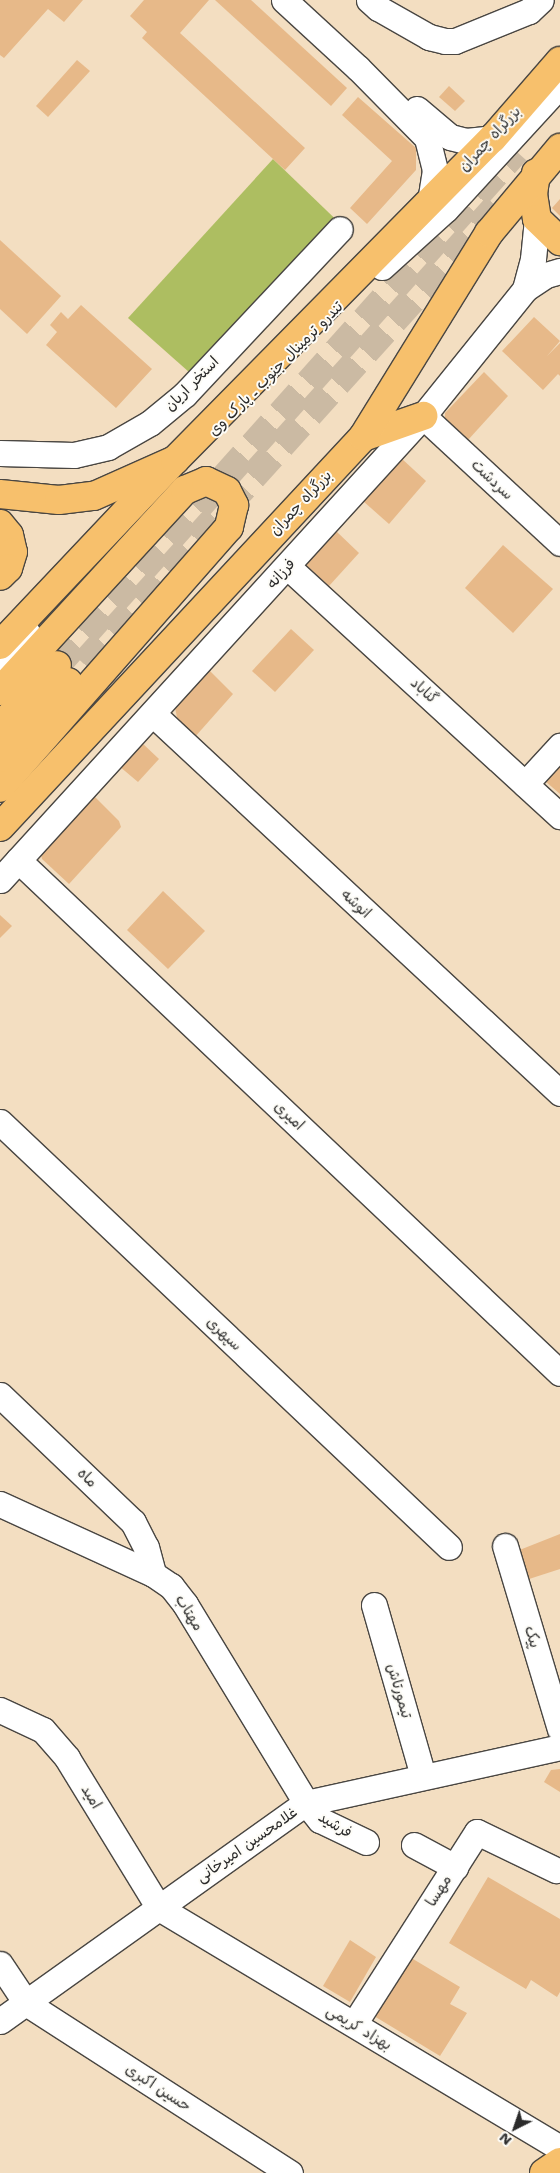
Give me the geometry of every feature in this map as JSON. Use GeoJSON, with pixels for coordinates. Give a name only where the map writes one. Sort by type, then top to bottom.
{"type":"FeatureCollection","features":[{"type":"Feature","properties":{"kind":"main road","name":"بزرگراه چمران"},"geometry":{"type":"LineString","coordinates":[[0,645],[175,460],[493,138],[560,61]]}},
{"type":"Feature","properties":{"kind":"main road","name":"بزرگراه چمران"},"geometry":{"type":"LineString","coordinates":[[0,827],[363,436],[489,233],[536,173],[560,148]]}},
{"type":"Feature","properties":{"kind":"main road"},"geometry":{"type":"LineString","coordinates":[[536,173],[533,194],[537,219],[560,240]]}},
{"type":"Feature","properties":{"kind":"main road"},"geometry":{"type":"LineString","coordinates":[[363,436],[423,416]]}},
{"type":"Feature","properties":{"kind":"main road"},"geometry":{"type":"LineString","coordinates":[[0,494],[44,500],[94,496],[175,460]]}},
{"type":"Feature","properties":{"kind":"main road"},"geometry":{"type":"LineString","coordinates":[[0,691],[185,490],[206,481],[227,491],[234,504],[229,527],[0,788]]}},
{"type":"Feature","properties":{"kind":"main road"},"geometry":{"type":"LineString","coordinates":[[0,524],[9,535],[13,552],[8,568],[0,576]]}},
{"type":"Feature","properties":{"kind":"main road"},"geometry":{"type":"LineString","coordinates":[[0,727],[62,674],[0,758]]}},
{"type":"Feature","properties":{"kind":"main road"},"geometry":{"type":"LineString","coordinates":[[544,2173],[560,2162]]}},
{"type":"Feature","properties":{"kind":"street"},"geometry":{"type":"LineString","coordinates":[[284,0],[450,137],[474,142],[493,138]]}},
{"type":"Feature","properties":{"kind":"street"},"geometry":{"type":"LineString","coordinates":[[299,0],[366,69],[427,138],[435,170],[430,201]]}},
{"type":"Feature","properties":{"kind":"street"},"geometry":{"type":"LineString","coordinates":[[369,0],[378,8],[429,37],[445,41],[455,41],[530,11],[541,0]]}},
{"type":"Feature","properties":{"kind":"street","name":"تندرو ترمینال جنوب ـ پارک وی"},"geometry":{"type":"LineString","coordinates":[[0,662],[192,452],[332,312],[446,209],[560,85]]}},
{"type":"Feature","properties":{"kind":"street"},"geometry":{"type":"LineString","coordinates":[[525,289],[533,259],[537,219]]}},
{"type":"Feature","properties":{"kind":"street","name":"استخر اریان"},"geometry":{"type":"LineString","coordinates":[[0,453],[74,455],[108,447],[150,423],[184,394],[340,229]]}},
{"type":"Feature","properties":{"kind":"street","name":"فرزانه"},"geometry":{"type":"LineString","coordinates":[[0,880],[288,567],[423,416],[525,289],[546,275],[560,271]]}},
{"type":"Feature","properties":{"kind":"street","name":"سردشت"},"geometry":{"type":"LineString","coordinates":[[423,416],[560,543]]}},
{"type":"Feature","properties":{"kind":"street","name":"گناباد"},"geometry":{"type":"LineString","coordinates":[[288,567],[560,816]]}},
{"type":"Feature","properties":{"kind":"street","name":"انوشه"},"geometry":{"type":"LineString","coordinates":[[153,714],[560,1093]]}},
{"type":"Feature","properties":{"kind":"street"},"geometry":{"type":"LineString","coordinates":[[525,784],[560,746]]}},
{"type":"Feature","properties":{"kind":"street","name":"امیری"},"geometry":{"type":"LineString","coordinates":[[18,860],[560,1372]]}},
{"type":"Feature","properties":{"kind":"street","name":"سپهری"},"geometry":{"type":"LineString","coordinates":[[0,1122],[449,1546]]}},
{"type":"Feature","properties":{"kind":"street","name":"ماه"},"geometry":{"type":"LineString","coordinates":[[0,1395],[133,1522],[146,1547],[153,1574]]}},
{"type":"Feature","properties":{"kind":"street","name":"مهتاب"},"geometry":{"type":"LineString","coordinates":[[0,1504],[153,1574],[179,1594],[306,1804]]}},
{"type":"Feature","properties":{"kind":"street","name":"پیک"},"geometry":{"type":"LineString","coordinates":[[505,1546],[560,1729]]}},
{"type":"Feature","properties":{"kind":"street","name":"تیمورتاش"},"geometry":{"type":"LineString","coordinates":[[374,1605],[423,1776]]}},
{"type":"Feature","properties":{"kind":"street","name":"امید"},"geometry":{"type":"LineString","coordinates":[[0,1710],[44,1730],[68,1758],[159,1908]]}},
{"type":"Feature","properties":{"kind":"street","name":"غلامحسین امیرخانی"},"geometry":{"type":"LineString","coordinates":[[0,2021],[306,1804],[423,1776],[560,1747]]}},
{"type":"Feature","properties":{"kind":"street","name":"فرشید"},"geometry":{"type":"LineString","coordinates":[[306,1804],[320,1820],[366,1842]]}},
{"type":"Feature","properties":{"kind":"street","name":"مهسا"},"geometry":{"type":"LineString","coordinates":[[354,2024],[477,1832],[556,1870]]}},
{"type":"Feature","properties":{"kind":"street"},"geometry":{"type":"LineString","coordinates":[[414,1845],[455,1867]]}},
{"type":"Feature","properties":{"kind":"street","name":"بهزاد کریمی"},"geometry":{"type":"LineString","coordinates":[[159,1908],[560,2148]]}},
{"type":"Feature","properties":{"kind":"street"},"geometry":{"type":"LineString","coordinates":[[0,1964],[26,2003]]}},
{"type":"Feature","properties":{"kind":"street","name":"حسین اکبری"},"geometry":{"type":"LineString","coordinates":[[26,2003],[290,2173]]}},
{"type":"Feature","properties":{"kind":"green space"},"geometry":{"type":"Polygon","coordinates":[[[273,159],[352,235],[207,388],[128,318],[273,159]]]}},
{"type":"Feature","properties":{"kind":"building"},"geometry":{"type":"Polygon","coordinates":[[[0,0],[83,0],[64,22],[48,9],[4,58],[0,55],[0,0]]]}},
{"type":"Feature","properties":{"kind":"building"},"geometry":{"type":"Polygon","coordinates":[[[144,0],[209,0],[180,33],[305,148],[285,170],[142,38],[147,32],[130,16],[144,0]]]}},
{"type":"Feature","properties":{"kind":"building"},"geometry":{"type":"Polygon","coordinates":[[[215,0],[251,0],[347,88],[331,106],[215,0]]]}},
{"type":"Feature","properties":{"kind":"building"},"geometry":{"type":"Polygon","coordinates":[[[77,60],[90,71],[48,117],[36,106],[77,60]]]}},
{"type":"Feature","properties":{"kind":"building"},"geometry":{"type":"Polygon","coordinates":[[[449,86],[465,101],[455,111],[439,97],[449,86]]]}},
{"type":"Feature","properties":{"kind":"building"},"geometry":{"type":"Polygon","coordinates":[[[358,97],[416,148],[416,170],[367,224],[350,208],[392,161],[342,115],[358,97]]]}},
{"type":"Feature","properties":{"kind":"building"},"geometry":{"type":"Polygon","coordinates":[[[560,199],[560,216],[552,208],[560,199]]]}},
{"type":"Feature","properties":{"kind":"building"},"geometry":{"type":"Polygon","coordinates":[[[0,240],[61,296],[27,334],[0,309],[0,240]]]}},
{"type":"Feature","properties":{"kind":"building"},"geometry":{"type":"Polygon","coordinates":[[[81,305],[152,369],[116,408],[46,345],[57,332],[50,325],[61,312],[68,319],[81,305]]]}},
{"type":"Feature","properties":{"kind":"building"},"geometry":{"type":"Polygon","coordinates":[[[534,317],[560,341],[547,356],[560,343],[560,376],[558,374],[543,390],[502,351],[534,317]]]}},
{"type":"Feature","properties":{"kind":"building"},"geometry":{"type":"Polygon","coordinates":[[[484,372],[508,396],[468,440],[445,418],[445,413],[484,372]]]}},
{"type":"Feature","properties":{"kind":"building"},"geometry":{"type":"Polygon","coordinates":[[[401,458],[426,481],[389,524],[363,501],[401,458]]]}},
{"type":"Feature","properties":{"kind":"building"},"geometry":{"type":"Polygon","coordinates":[[[336,531],[359,553],[329,586],[306,565],[336,531]]]}},
{"type":"Feature","properties":{"kind":"building"},"geometry":{"type":"Polygon","coordinates":[[[503,545],[553,589],[513,633],[465,588],[503,545]]]}},
{"type":"Feature","properties":{"kind":"building"},"geometry":{"type":"Polygon","coordinates":[[[291,629],[314,650],[275,692],[252,671],[291,629]]]}},
{"type":"Feature","properties":{"kind":"building"},"geometry":{"type":"Polygon","coordinates":[[[206,667],[233,694],[194,738],[178,722],[174,703],[206,667]]]}},
{"type":"Feature","properties":{"kind":"building"},"geometry":{"type":"Polygon","coordinates":[[[141,742],[159,759],[138,782],[119,766],[141,742]]]}},
{"type":"Feature","properties":{"kind":"building"},"geometry":{"type":"Polygon","coordinates":[[[560,766],[560,794],[545,781],[560,766]]]}},
{"type":"Feature","properties":{"kind":"building"},"geometry":{"type":"Polygon","coordinates":[[[94,796],[119,821],[121,827],[69,884],[42,859],[41,854],[94,796]]]}},
{"type":"Feature","properties":{"kind":"building"},"geometry":{"type":"Polygon","coordinates":[[[163,891],[205,931],[168,969],[127,930],[163,891]]]}},
{"type":"Feature","properties":{"kind":"building"},"geometry":{"type":"Polygon","coordinates":[[[0,915],[12,926],[0,938],[0,915]]]}},
{"type":"Feature","properties":{"kind":"building"},"geometry":{"type":"Polygon","coordinates":[[[560,1534],[560,1569],[526,1580],[517,1551],[560,1534]]]}},
{"type":"Feature","properties":{"kind":"building"},"geometry":{"type":"Polygon","coordinates":[[[560,1769],[560,1792],[544,1782],[551,1770],[560,1769]]]}},
{"type":"Feature","properties":{"kind":"building"},"geometry":{"type":"Polygon","coordinates":[[[488,1877],[560,1919],[560,1992],[557,1997],[531,1980],[526,1989],[449,1943],[488,1877]]]}},
{"type":"Feature","properties":{"kind":"building"},"geometry":{"type":"Polygon","coordinates":[[[350,1940],[376,1957],[350,2002],[323,1986],[350,1940]]]}},
{"type":"Feature","properties":{"kind":"building"},"geometry":{"type":"Polygon","coordinates":[[[408,1956],[460,1987],[450,2004],[467,2013],[440,2056],[374,2016],[408,1956]]]}},
{"type":"Feature","properties":{"kind":"tunnel"},"geometry":{"type":"LineString","coordinates":[[57,665],[516,151]]}},
{"type":"Feature","properties":{"kind":"tunnel"},"geometry":{"type":"LineString","coordinates":[[84,664],[497,206]]}}]}
